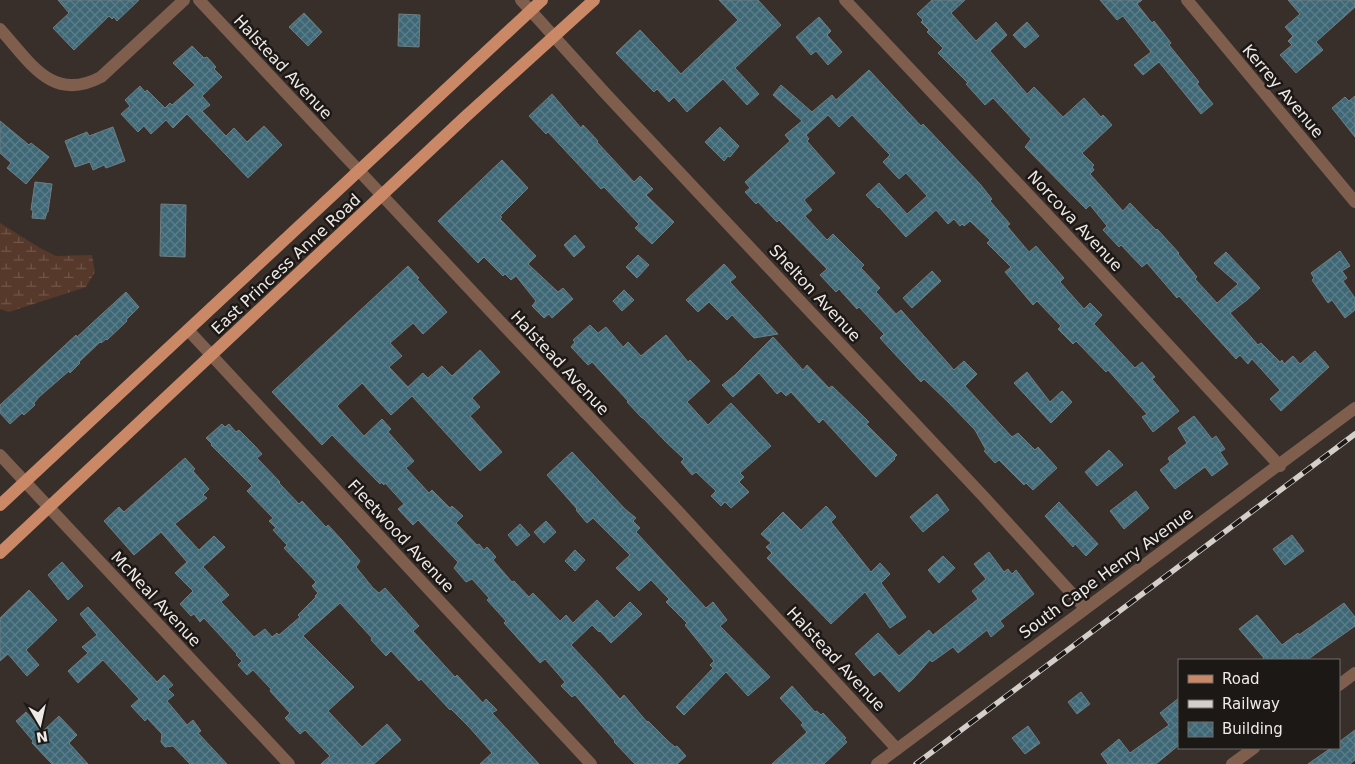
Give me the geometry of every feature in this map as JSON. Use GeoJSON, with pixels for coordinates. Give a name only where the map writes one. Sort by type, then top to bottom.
{"type":"FeatureCollection","features":[{"type":"Feature","properties":{"kind":"main road","name":"East Princess Anne Road"},"geometry":{"type":"LineString","coordinates":[[0,505],[542,0]]}},
{"type":"Feature","properties":{"kind":"main road","name":"East Princess Anne Road"},"geometry":{"type":"LineString","coordinates":[[0,553],[382,197],[464,118],[594,0]]}},
{"type":"Feature","properties":{"kind":"street"},"geometry":{"type":"LineString","coordinates":[[0,29],[44,77],[67,86],[78,86],[89,84],[101,77],[184,0]]}},
{"type":"Feature","properties":{"kind":"street","name":"Halstead Avenue"},"geometry":{"type":"LineString","coordinates":[[199,0],[358,172],[675,508],[897,749]]}},
{"type":"Feature","properties":{"kind":"street","name":"Shelton Avenue"},"geometry":{"type":"LineString","coordinates":[[521,0],[611,100],[984,497],[1085,608]]}},
{"type":"Feature","properties":{"kind":"street","name":"Norcova Avenue"},"geometry":{"type":"LineString","coordinates":[[845,0],[1280,466]]}},
{"type":"Feature","properties":{"kind":"street","name":"Kerrey Avenue"},"geometry":{"type":"LineString","coordinates":[[1187,0],[1355,202]]}},
{"type":"Feature","properties":{"kind":"street","name":"Fleetwood Avenue"},"geometry":{"type":"LineString","coordinates":[[188,330],[591,764]]}},
{"type":"Feature","properties":{"kind":"street","name":"South Cape Henry Avenue"},"geometry":{"type":"LineString","coordinates":[[877,764],[1085,608],[1280,466],[1355,408]]}},
{"type":"Feature","properties":{"kind":"street","name":"McNeal Avenue"},"geometry":{"type":"LineString","coordinates":[[0,455],[289,764]]}},
{"type":"Feature","properties":{"kind":"street"},"geometry":{"type":"LineString","coordinates":[[1340,684],[1355,673]]}},
{"type":"Feature","properties":{"kind":"street"},"geometry":{"type":"LineString","coordinates":[[1232,764],[1253,749]]}},
{"type":"Feature","properties":{"kind":"green space"},"geometry":{"type":"Polygon","coordinates":[[[0,223],[56,256],[92,255],[95,272],[86,287],[9,312],[0,309],[0,223]]]}},
{"type":"Feature","properties":{"kind":"building"},"geometry":{"type":"Polygon","coordinates":[[[58,0],[139,0],[117,21],[114,17],[112,19],[109,16],[74,50],[53,28],[69,13],[58,0]]]}},
{"type":"Feature","properties":{"kind":"building"},"geometry":{"type":"Polygon","coordinates":[[[719,0],[758,0],[781,25],[735,68],[759,94],[747,105],[723,79],[687,112],[674,97],[669,102],[657,89],[654,92],[616,53],[640,30],[681,74],[738,20],[719,0]]]}},
{"type":"Feature","properties":{"kind":"building"},"geometry":{"type":"Polygon","coordinates":[[[932,0],[965,0],[951,13],[976,41],[996,22],[1007,35],[990,51],[1027,94],[1034,87],[1063,117],[1084,98],[1101,117],[1103,115],[1112,125],[1082,153],[1094,165],[1092,167],[1094,170],[1090,174],[1123,211],[1130,203],[1157,229],[1179,253],[1197,277],[1195,279],[1217,303],[1238,284],[1214,263],[1226,252],[1260,288],[1230,313],[1258,345],[1261,343],[1280,362],[1282,360],[1284,364],[1293,356],[1300,364],[1315,351],[1329,367],[1281,411],[1270,399],[1280,390],[1252,359],[1248,364],[1240,355],[1236,359],[1179,296],[1177,298],[1147,263],[1142,267],[1121,245],[1119,247],[1103,230],[1107,226],[1090,205],[1086,209],[1025,147],[1031,139],[993,98],[985,105],[966,84],[968,83],[938,53],[943,48],[927,32],[929,30],[921,22],[923,20],[917,14],[932,0]]]}},
{"type":"Feature","properties":{"kind":"building"},"geometry":{"type":"Polygon","coordinates":[[[1100,0],[1142,0],[1137,4],[1152,23],[1154,21],[1171,43],[1169,45],[1199,82],[1197,84],[1213,104],[1201,114],[1159,62],[1143,75],[1134,65],[1151,52],[1123,16],[1117,20],[1100,0]]]}},
{"type":"Feature","properties":{"kind":"building"},"geometry":{"type":"Polygon","coordinates":[[[1288,0],[1355,0],[1355,7],[1316,42],[1323,50],[1296,73],[1280,55],[1292,45],[1288,41],[1293,36],[1285,27],[1300,14],[1288,0]]]}},
{"type":"Feature","properties":{"kind":"building"},"geometry":{"type":"Polygon","coordinates":[[[304,13],[322,32],[308,46],[289,27],[304,13]]]}},
{"type":"Feature","properties":{"kind":"building"},"geometry":{"type":"Polygon","coordinates":[[[399,14],[420,15],[419,47],[398,46],[399,14]]]}},
{"type":"Feature","properties":{"kind":"building"},"geometry":{"type":"Polygon","coordinates":[[[819,17],[831,31],[827,35],[842,52],[828,65],[816,51],[811,55],[796,37],[819,17]]]}},
{"type":"Feature","properties":{"kind":"building"},"geometry":{"type":"Polygon","coordinates":[[[1027,22],[1039,36],[1025,48],[1013,35],[1027,22]]]}},
{"type":"Feature","properties":{"kind":"building"},"geometry":{"type":"Polygon","coordinates":[[[192,46],[204,58],[207,57],[216,67],[214,69],[222,77],[202,96],[210,105],[202,111],[226,136],[234,128],[247,142],[264,126],[282,145],[248,178],[187,114],[173,128],[166,120],[151,134],[144,126],[138,132],[121,114],[130,106],[125,100],[140,86],[145,92],[147,90],[165,108],[170,103],[172,105],[195,85],[173,63],[192,46]]]}},
{"type":"Feature","properties":{"kind":"building"},"geometry":{"type":"Polygon","coordinates":[[[869,70],[921,126],[923,124],[980,184],[992,199],[990,201],[1010,224],[1007,226],[1029,252],[1036,246],[1064,278],[1060,282],[1084,309],[1090,303],[1102,315],[1094,324],[1135,368],[1142,362],[1155,377],[1152,379],[1179,411],[1153,432],[1142,417],[1147,414],[1108,370],[1106,372],[1076,341],[1073,344],[1058,329],[1061,326],[1037,301],[1033,305],[1005,272],[1011,267],[987,243],[990,240],[970,221],[964,226],[962,224],[960,226],[954,219],[948,224],[936,210],[906,237],[866,195],[879,183],[907,214],[927,196],[906,173],[899,179],[883,162],[890,155],[852,115],[839,127],[828,115],[806,135],[809,139],[807,141],[835,173],[804,200],[812,210],[805,216],[827,240],[833,234],[864,265],[861,268],[880,288],[876,292],[896,314],[901,310],[954,370],[964,361],[977,374],[965,386],[1012,437],[1018,433],[1035,450],[1038,447],[1057,468],[1033,490],[1026,483],[1024,485],[999,460],[995,463],[984,451],[986,450],[975,430],[924,379],[921,382],[880,338],[884,334],[859,307],[857,309],[839,289],[836,292],[820,275],[827,269],[779,220],[777,222],[758,202],[756,204],[745,192],[750,188],[745,182],[790,141],[785,135],[802,121],[773,95],[781,85],[812,112],[832,95],[836,100],[869,70]]]}},
{"type":"Feature","properties":{"kind":"building"},"geometry":{"type":"Polygon","coordinates":[[[552,94],[581,128],[583,125],[634,182],[640,176],[653,189],[646,195],[674,222],[652,244],[635,228],[639,224],[604,187],[601,189],[548,132],[546,134],[529,116],[552,94]]]}},
{"type":"Feature","properties":{"kind":"building"},"geometry":{"type":"Polygon","coordinates":[[[1355,96],[1355,137],[1332,108],[1345,97],[1349,101],[1355,96]]]}},
{"type":"Feature","properties":{"kind":"building"},"geometry":{"type":"Polygon","coordinates":[[[0,121],[29,145],[31,143],[49,157],[26,184],[7,168],[11,163],[0,153],[0,121]]]}},
{"type":"Feature","properties":{"kind":"building"},"geometry":{"type":"Polygon","coordinates":[[[113,127],[125,161],[106,168],[104,165],[93,170],[90,162],[75,167],[65,141],[87,132],[89,136],[113,127]]]}},
{"type":"Feature","properties":{"kind":"building"},"geometry":{"type":"Polygon","coordinates":[[[720,127],[739,146],[724,161],[705,142],[720,127]]]}},
{"type":"Feature","properties":{"kind":"building"},"geometry":{"type":"Polygon","coordinates":[[[502,160],[528,188],[500,216],[502,217],[500,219],[536,256],[528,264],[558,292],[563,288],[573,299],[552,318],[549,314],[544,318],[532,306],[536,301],[516,276],[511,280],[505,274],[503,276],[484,257],[478,263],[438,221],[502,160]]]}},
{"type":"Feature","properties":{"kind":"building"},"geometry":{"type":"Polygon","coordinates":[[[35,182],[52,184],[48,212],[45,219],[32,218],[33,210],[31,210],[35,182]]]}},
{"type":"Feature","properties":{"kind":"building"},"geometry":{"type":"Polygon","coordinates":[[[161,204],[186,205],[185,257],[160,256],[161,204]]]}},
{"type":"Feature","properties":{"kind":"building"},"geometry":{"type":"Polygon","coordinates":[[[575,235],[585,247],[574,257],[564,245],[575,235]]]}},
{"type":"Feature","properties":{"kind":"building"},"geometry":{"type":"Polygon","coordinates":[[[1340,251],[1350,266],[1342,271],[1347,278],[1343,281],[1355,298],[1355,310],[1345,318],[1332,300],[1328,303],[1312,280],[1314,278],[1311,273],[1340,251]]]}},
{"type":"Feature","properties":{"kind":"building"},"geometry":{"type":"Polygon","coordinates":[[[638,255],[649,265],[637,278],[626,267],[638,255]]]}},
{"type":"Feature","properties":{"kind":"building"},"geometry":{"type":"Polygon","coordinates":[[[724,264],[736,277],[730,282],[778,334],[754,338],[732,315],[727,320],[709,302],[698,312],[686,300],[724,264]]]}},
{"type":"Feature","properties":{"kind":"building"},"geometry":{"type":"Polygon","coordinates":[[[408,266],[419,278],[417,279],[447,312],[423,334],[413,323],[390,343],[402,356],[389,367],[408,387],[423,373],[428,378],[442,366],[452,376],[480,350],[500,372],[472,398],[480,407],[470,416],[502,452],[480,471],[412,396],[391,415],[362,383],[337,406],[364,436],[382,419],[391,429],[388,432],[414,461],[406,468],[429,493],[432,490],[450,508],[452,506],[463,516],[456,523],[477,545],[479,544],[484,550],[487,547],[496,557],[493,560],[512,582],[514,581],[529,597],[533,593],[560,621],[566,615],[573,623],[597,600],[614,618],[630,602],[642,614],[611,643],[592,625],[571,645],[620,699],[624,695],[647,722],[675,747],[677,746],[686,756],[677,764],[635,764],[575,695],[572,697],[561,686],[565,682],[545,659],[540,663],[504,623],[506,621],[487,600],[489,598],[472,579],[466,582],[454,568],[458,562],[418,520],[413,525],[398,509],[404,504],[385,483],[384,485],[381,482],[380,484],[332,435],[322,445],[272,392],[408,266]]]}},
{"type":"Feature","properties":{"kind":"building"},"geometry":{"type":"Polygon","coordinates":[[[932,271],[941,281],[912,308],[903,298],[932,271]]]}},
{"type":"Feature","properties":{"kind":"building"},"geometry":{"type":"Polygon","coordinates":[[[624,290],[634,300],[622,311],[613,301],[624,290]]]}},
{"type":"Feature","properties":{"kind":"building"},"geometry":{"type":"Polygon","coordinates":[[[126,292],[139,307],[127,321],[107,340],[100,342],[70,373],[69,371],[39,397],[34,403],[35,405],[24,415],[22,413],[10,424],[0,413],[0,405],[126,292]]]}},
{"type":"Feature","properties":{"kind":"building"},"geometry":{"type":"Polygon","coordinates":[[[590,325],[598,333],[606,327],[623,347],[628,342],[641,356],[666,335],[688,362],[690,360],[710,381],[687,402],[708,425],[731,403],[771,446],[740,473],[744,477],[739,482],[749,492],[731,508],[725,502],[721,506],[711,496],[716,491],[696,472],[692,475],[681,462],[684,459],[642,418],[592,362],[588,365],[571,347],[575,342],[573,340],[590,325]]]}},
{"type":"Feature","properties":{"kind":"building"},"geometry":{"type":"Polygon","coordinates":[[[773,337],[803,370],[807,365],[829,388],[832,386],[869,422],[866,424],[897,455],[876,477],[823,419],[819,423],[791,392],[786,396],[781,391],[777,394],[759,373],[733,397],[722,385],[735,375],[773,337]]]}},
{"type":"Feature","properties":{"kind":"building"},"geometry":{"type":"Polygon","coordinates":[[[1027,372],[1050,402],[1062,391],[1072,402],[1051,423],[1014,383],[1027,372]]]}},
{"type":"Feature","properties":{"kind":"building"},"geometry":{"type":"Polygon","coordinates":[[[1194,416],[1212,439],[1216,436],[1225,449],[1220,452],[1228,464],[1212,476],[1205,467],[1175,489],[1160,470],[1170,462],[1168,458],[1187,443],[1178,428],[1194,416]]]}},
{"type":"Feature","properties":{"kind":"building"},"geometry":{"type":"Polygon","coordinates":[[[222,424],[225,427],[229,424],[236,432],[239,430],[255,446],[262,454],[257,458],[279,483],[299,504],[302,501],[326,527],[328,525],[341,539],[360,561],[356,567],[373,588],[379,593],[385,588],[419,626],[413,631],[455,677],[457,675],[483,703],[486,699],[497,710],[492,713],[539,764],[480,764],[492,753],[469,727],[421,679],[419,681],[391,651],[386,656],[340,603],[303,636],[354,687],[328,711],[362,747],[387,724],[401,740],[374,764],[321,764],[330,756],[305,730],[300,734],[285,718],[290,713],[270,691],[271,689],[253,670],[247,675],[238,665],[242,661],[237,654],[204,618],[200,622],[194,614],[191,616],[180,604],[193,591],[175,573],[187,562],[161,532],[134,555],[104,521],[119,507],[124,512],[185,458],[195,469],[193,471],[209,489],[203,495],[207,498],[175,524],[199,550],[214,536],[225,547],[203,567],[229,595],[221,602],[254,637],[265,629],[272,637],[277,633],[279,635],[300,617],[298,615],[316,597],[318,593],[312,586],[316,582],[284,548],[287,545],[273,530],[276,528],[269,521],[273,518],[247,491],[252,486],[206,438],[222,424]]]}},
{"type":"Feature","properties":{"kind":"building"},"geometry":{"type":"Polygon","coordinates":[[[1109,450],[1123,465],[1097,486],[1085,472],[1109,450]]]}},
{"type":"Feature","properties":{"kind":"building"},"geometry":{"type":"Polygon","coordinates":[[[572,452],[625,509],[636,518],[633,521],[640,528],[636,532],[706,608],[713,602],[727,620],[720,626],[770,677],[748,696],[726,672],[684,715],[676,707],[713,668],[710,665],[714,661],[685,625],[687,623],[666,602],[669,599],[651,580],[639,591],[616,568],[630,555],[593,518],[587,523],[547,475],[572,452]]]}},
{"type":"Feature","properties":{"kind":"building"},"geometry":{"type":"Polygon","coordinates":[[[1136,491],[1149,508],[1124,529],[1110,511],[1136,491]]]}},
{"type":"Feature","properties":{"kind":"building"},"geometry":{"type":"Polygon","coordinates":[[[937,494],[949,510],[923,532],[910,517],[937,494]]]}},
{"type":"Feature","properties":{"kind":"building"},"geometry":{"type":"Polygon","coordinates":[[[1059,502],[1098,544],[1086,556],[1075,544],[1073,547],[1045,516],[1059,502]]]}},
{"type":"Feature","properties":{"kind":"building"},"geometry":{"type":"Polygon","coordinates":[[[826,506],[836,517],[831,522],[871,572],[880,563],[890,574],[881,583],[906,617],[890,628],[865,592],[831,624],[767,558],[772,553],[766,547],[771,543],[761,534],[783,512],[801,530],[826,506]]]}},
{"type":"Feature","properties":{"kind":"building"},"geometry":{"type":"Polygon","coordinates":[[[546,521],[556,532],[544,543],[534,532],[546,521]]]}},
{"type":"Feature","properties":{"kind":"building"},"geometry":{"type":"Polygon","coordinates":[[[520,524],[530,535],[517,546],[508,535],[520,524]]]}},
{"type":"Feature","properties":{"kind":"building"},"geometry":{"type":"Polygon","coordinates":[[[1292,535],[1304,551],[1285,565],[1273,549],[1292,535]]]}},
{"type":"Feature","properties":{"kind":"building"},"geometry":{"type":"Polygon","coordinates":[[[575,550],[585,560],[575,571],[565,561],[575,550]]]}},
{"type":"Feature","properties":{"kind":"building"},"geometry":{"type":"Polygon","coordinates":[[[989,552],[1004,572],[1008,569],[1012,574],[1016,570],[1034,594],[1000,621],[1004,626],[991,637],[987,630],[958,653],[953,647],[932,662],[930,660],[899,692],[880,671],[874,676],[855,654],[878,633],[899,656],[929,630],[933,635],[978,599],[972,591],[986,579],[974,564],[989,552]]]}},
{"type":"Feature","properties":{"kind":"building"},"geometry":{"type":"Polygon","coordinates":[[[943,556],[955,568],[939,583],[928,570],[943,556]]]}},
{"type":"Feature","properties":{"kind":"building"},"geometry":{"type":"Polygon","coordinates":[[[62,562],[83,586],[68,600],[48,575],[62,562]]]}},
{"type":"Feature","properties":{"kind":"building"},"geometry":{"type":"Polygon","coordinates":[[[29,590],[57,620],[26,650],[39,665],[27,676],[8,654],[0,661],[0,618],[29,590]]]}},
{"type":"Feature","properties":{"kind":"building"},"geometry":{"type":"Polygon","coordinates":[[[1344,603],[1355,617],[1355,626],[1308,659],[1262,659],[1264,658],[1239,629],[1257,615],[1282,645],[1298,633],[1299,635],[1344,603]]]}},
{"type":"Feature","properties":{"kind":"building"},"geometry":{"type":"Polygon","coordinates":[[[88,607],[157,682],[164,675],[173,685],[168,689],[174,695],[167,701],[187,725],[193,720],[201,731],[198,733],[227,764],[190,764],[173,746],[165,747],[161,742],[162,734],[147,718],[145,721],[131,706],[139,699],[103,660],[78,683],[68,671],[88,653],[82,647],[97,635],[80,614],[88,607]]]}},
{"type":"Feature","properties":{"kind":"building"},"geometry":{"type":"Polygon","coordinates":[[[792,686],[815,712],[817,711],[821,715],[823,713],[846,738],[844,739],[847,742],[824,764],[772,764],[807,732],[801,725],[803,723],[780,698],[792,686]]]}},
{"type":"Feature","properties":{"kind":"building"},"geometry":{"type":"Polygon","coordinates":[[[1081,692],[1090,704],[1077,714],[1068,702],[1081,692]]]}},
{"type":"Feature","properties":{"kind":"building"},"geometry":{"type":"Polygon","coordinates":[[[1178,699],[1178,746],[1156,764],[1108,764],[1101,754],[1119,739],[1130,753],[1169,725],[1160,713],[1178,699]]]}},
{"type":"Feature","properties":{"kind":"building"},"geometry":{"type":"Polygon","coordinates":[[[26,712],[43,731],[59,716],[77,735],[69,743],[88,764],[52,764],[32,743],[33,741],[16,721],[26,712]]]}},
{"type":"Feature","properties":{"kind":"building"},"geometry":{"type":"Polygon","coordinates":[[[1028,726],[1040,743],[1025,754],[1012,738],[1028,726]]]}},
{"type":"Feature","properties":{"kind":"building"},"geometry":{"type":"Polygon","coordinates":[[[1355,730],[1355,760],[1350,764],[1308,764],[1330,749],[1340,749],[1340,741],[1355,730]]]}},
{"type":"Feature","properties":{"kind":"railway"},"geometry":{"type":"LineString","coordinates":[[916,764],[1355,434]]}}]}
